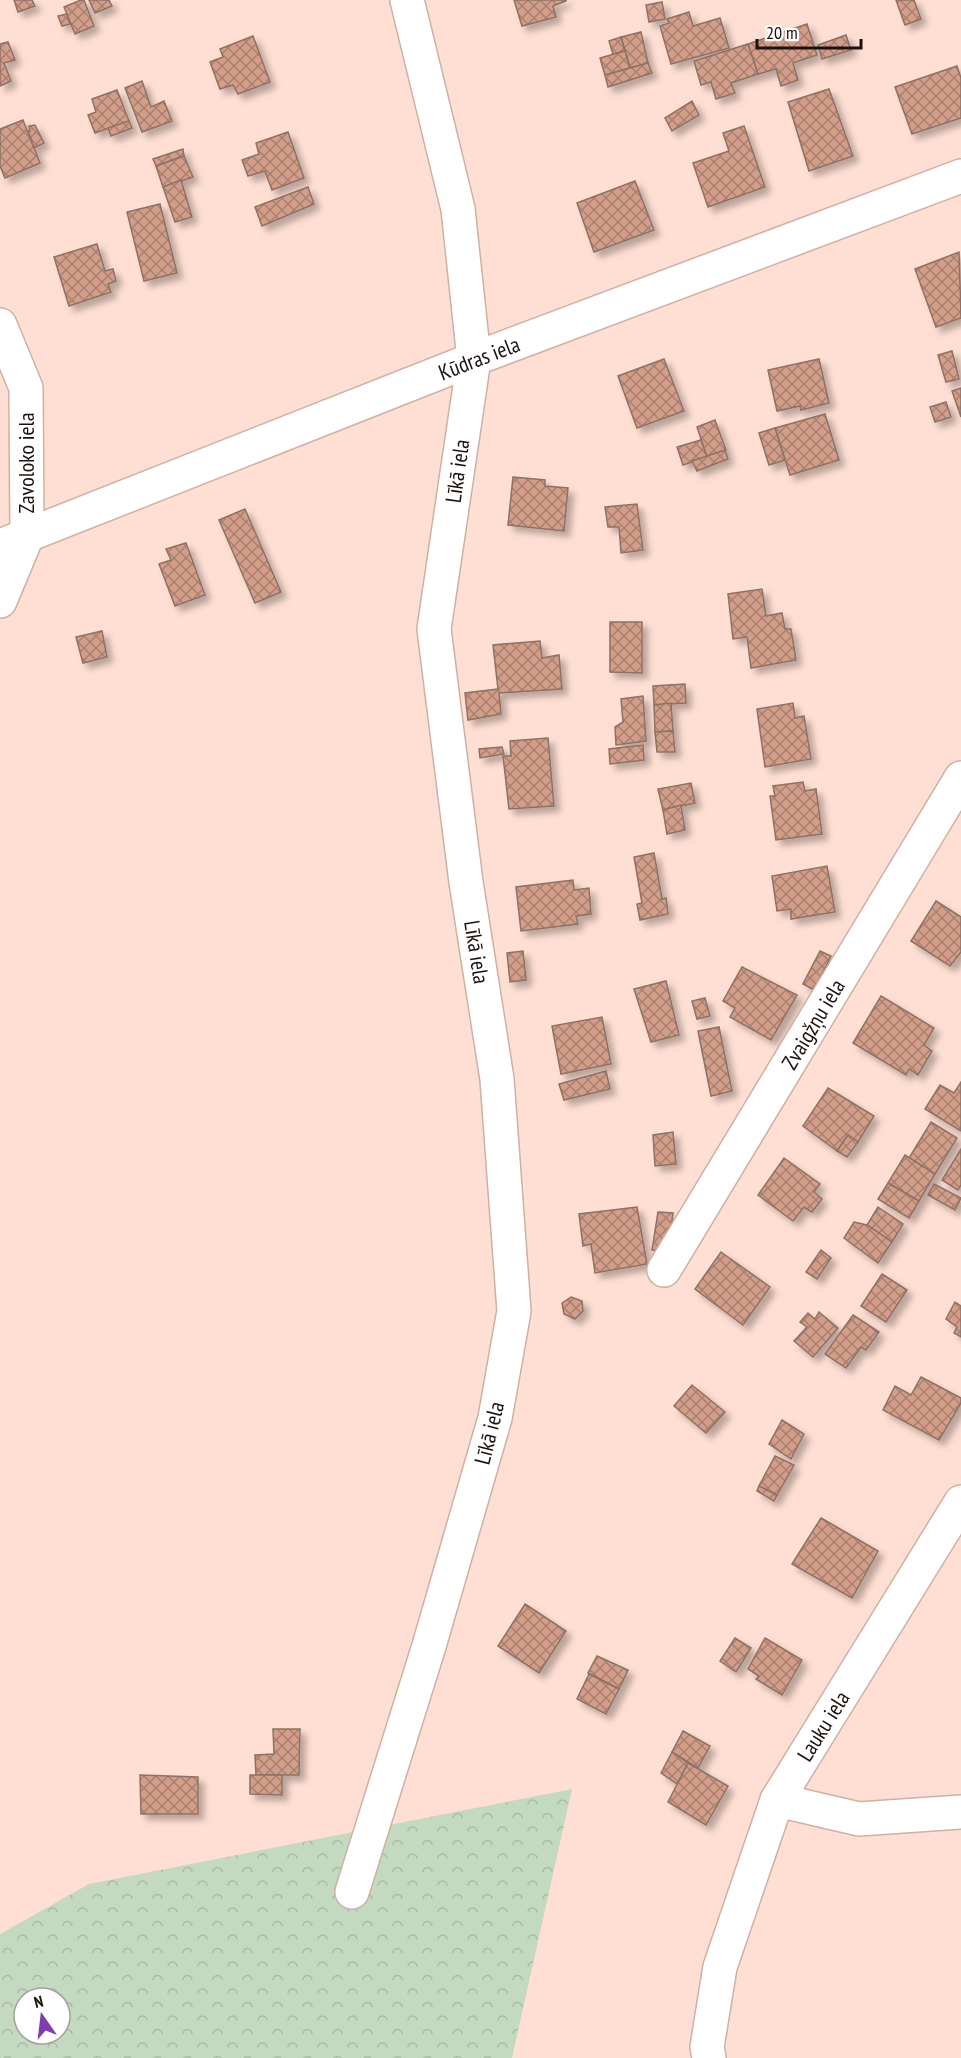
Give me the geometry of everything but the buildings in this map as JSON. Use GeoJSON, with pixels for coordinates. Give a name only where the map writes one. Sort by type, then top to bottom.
{"type":"FeatureCollection","features":[{"type":"Feature","properties":{"kind":"street","name":"Līkā iela"},"geometry":{"type":"LineString","coordinates":[[352,1892],[429,1646],[495,1418],[514,1311],[497,1079],[466,882],[434,629],[474,359],[458,209],[407,0]]}},
{"type":"Feature","properties":{"kind":"street","name":"Kūdras iela"},"geometry":{"type":"LineString","coordinates":[[13,541],[474,359],[961,176]]}},
{"type":"Feature","properties":{"kind":"street","name":"Zavoloko iela"},"geometry":{"type":"LineString","coordinates":[[0,325],[26,387],[13,541],[0,601]]}},
{"type":"Feature","properties":{"kind":"street","name":"Zvaigžņu iela"},"geometry":{"type":"LineString","coordinates":[[664,1270],[961,778]]}},
{"type":"Feature","properties":{"kind":"street","name":"Lauku iela"},"geometry":{"type":"LineString","coordinates":[[709,2058],[707,2047],[720,1967],[777,1800],[961,1502]]}},
{"type":"Feature","properties":{"kind":"street"},"geometry":{"type":"LineString","coordinates":[[777,1800],[859,1819],[961,1812]]}},
{"type":"Feature","properties":{"kind":"green space"},"geometry":{"type":"Polygon","coordinates":[[[572,1789],[512,2058],[0,2058],[0,1934],[89,1884],[572,1789]]]}}]}
